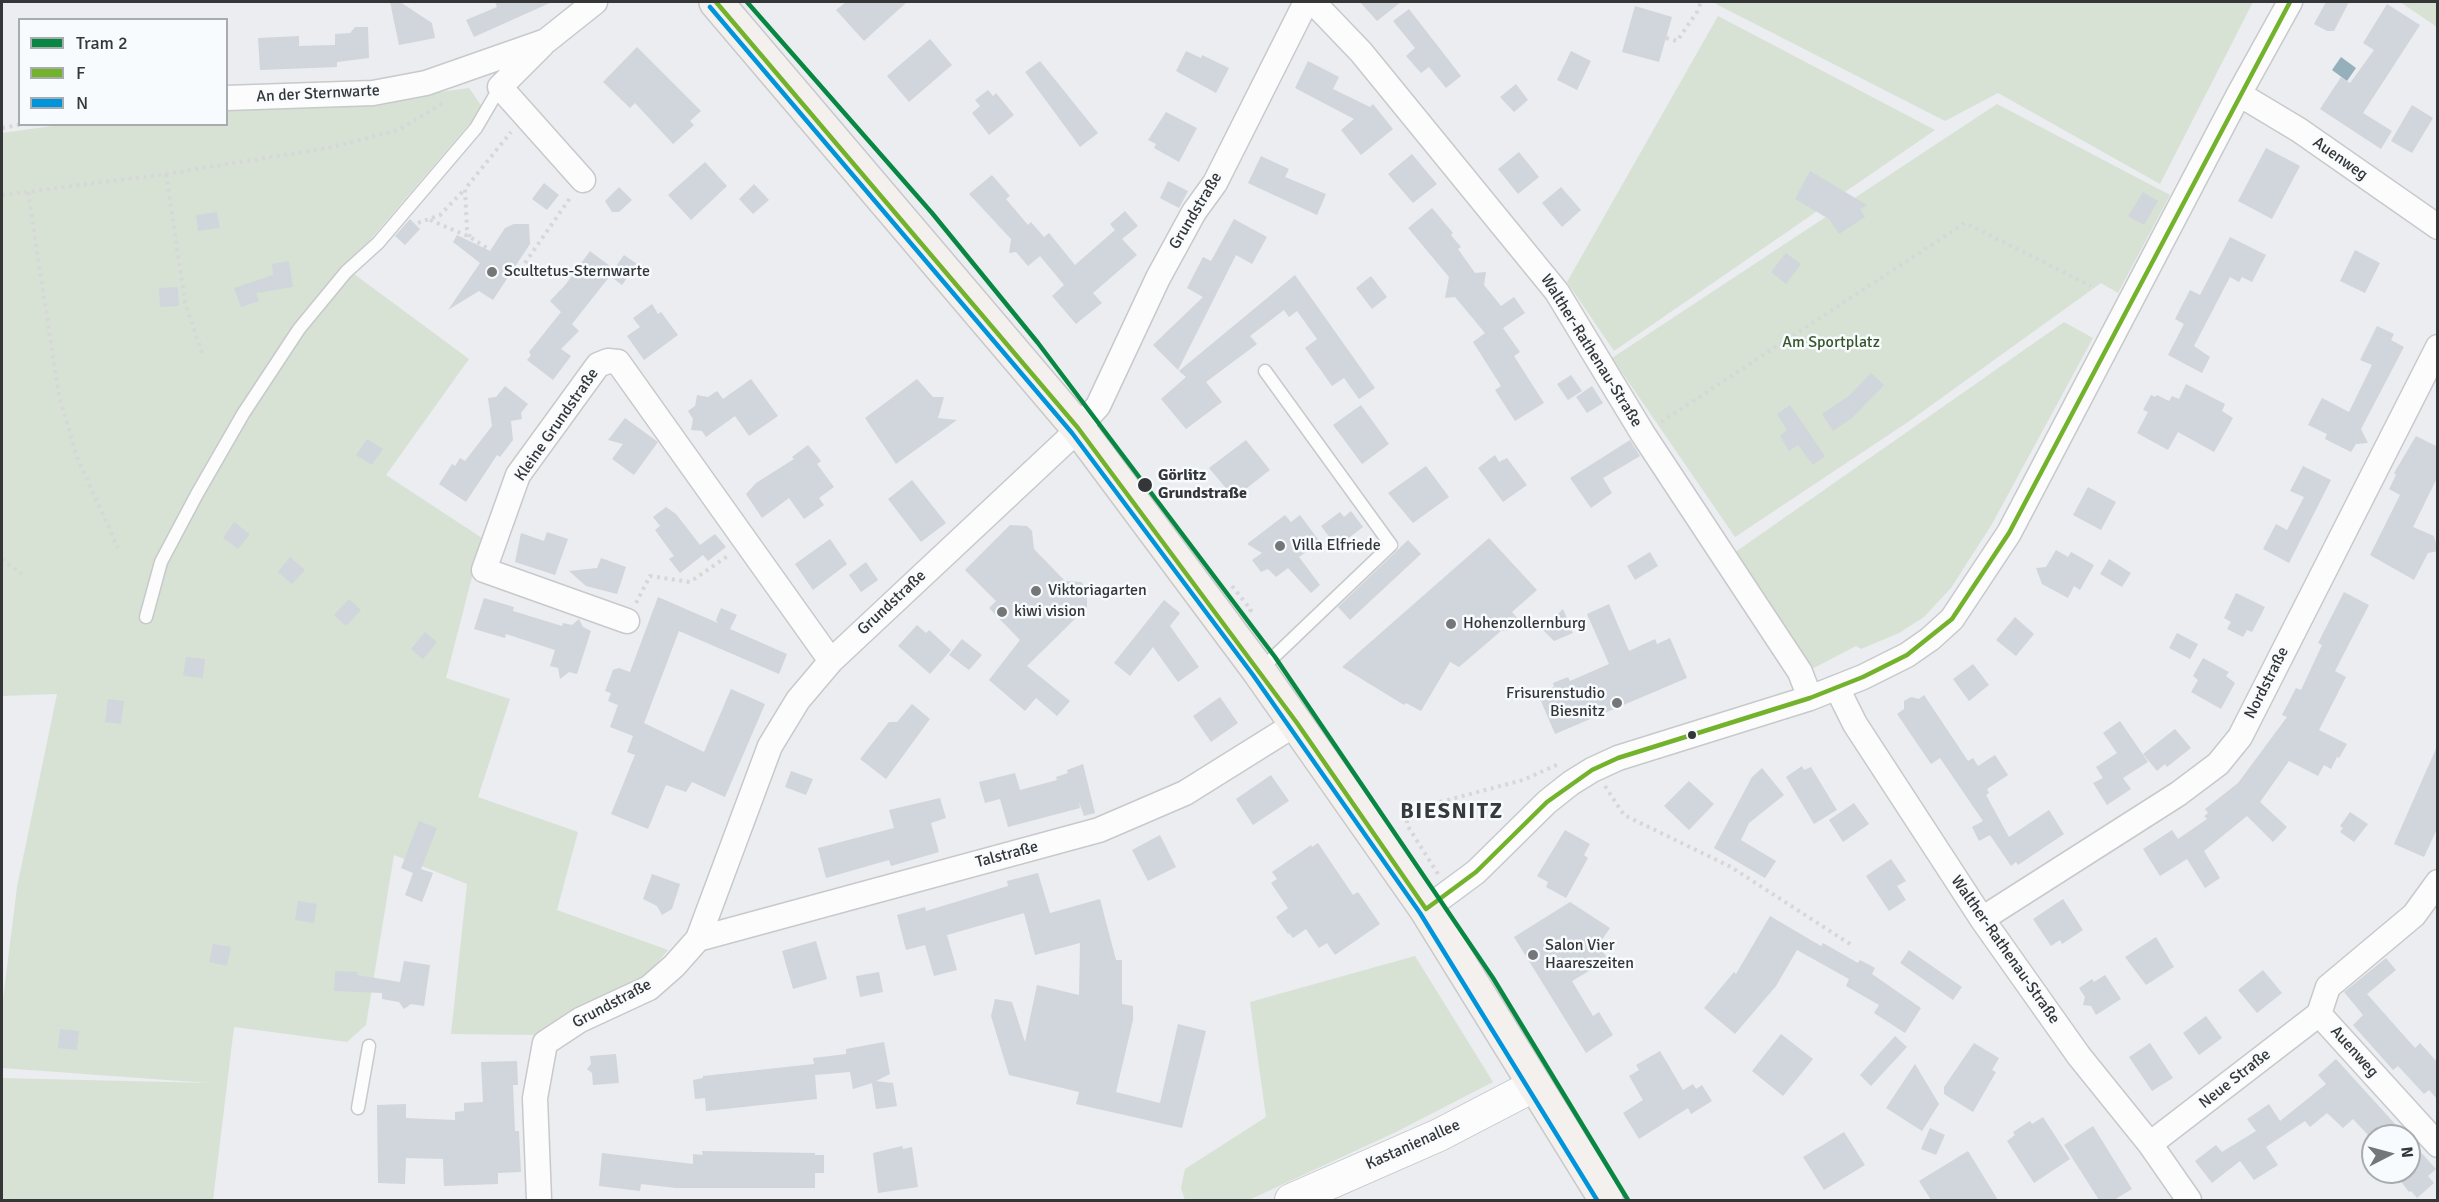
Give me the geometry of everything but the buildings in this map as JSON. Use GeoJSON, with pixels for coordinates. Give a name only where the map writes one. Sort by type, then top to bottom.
{"type":"FeatureCollection","features":[{"type":"Feature","properties":{"kind":"main road"},"geometry":{"type":"LineString","coordinates":[[716,2],[1078,428],[1297,723],[1438,900],[1534,1085],[1606,1200]]}},
{"type":"Feature","properties":{"kind":"street","name":"An der Sternwarte"},"geometry":{"type":"LineString","coordinates":[[500,87],[546,41],[595,2]]}},
{"type":"Feature","properties":{"kind":"street","name":"Grundstraße"},"geometry":{"type":"LineString","coordinates":[[539,1200],[535,1098],[545,1043],[580,1020],[649,988],[674,966],[698,939],[770,746],[798,700],[831,661],[1078,428],[1098,406],[1158,278],[1194,212],[1215,183],[1306,2]]}},
{"type":"Feature","properties":{"kind":"street","name":"Walther-Rathenau-Straße"},"geometry":{"type":"LineString","coordinates":[[1313,2],[1361,52],[1557,292],[1643,434],[1800,672],[1810,698]]}},
{"type":"Feature","properties":{"kind":"street"},"geometry":{"type":"LineString","coordinates":[[1438,900],[1476,872],[1571,783],[1618,758],[1837,688],[1906,655],[1930,639],[1953,619],[2009,533],[2239,94],[2290,2]]}},
{"type":"Feature","properties":{"kind":"street","name":"An der Sternwarte"},"geometry":{"type":"LineString","coordinates":[[228,98],[373,93],[426,82],[546,41]]}},
{"type":"Feature","properties":{"kind":"street"},"geometry":{"type":"LineString","coordinates":[[500,87],[583,180]]}},
{"type":"Feature","properties":{"kind":"street","name":"Auenweg"},"geometry":{"type":"LineString","coordinates":[[2239,94],[2299,130],[2438,227]]}},
{"type":"Feature","properties":{"kind":"street","name":"Nordstraße"},"geometry":{"type":"LineString","coordinates":[[1982,919],[2178,794],[2218,764],[2240,736],[2438,347]]}},
{"type":"Feature","properties":{"kind":"street","name":"Kleine Grundstraße"},"geometry":{"type":"LineString","coordinates":[[627,621],[483,570],[518,475],[598,365],[608,361],[618,362],[831,661]]}},
{"type":"Feature","properties":{"kind":"street","name":"Walther-Rathenau-Straße"},"geometry":{"type":"LineString","coordinates":[[1837,688],[1855,724],[1982,919],[2079,1056],[2150,1144],[2189,1200]]}},
{"type":"Feature","properties":{"kind":"street","name":"Talstraße"},"geometry":{"type":"LineString","coordinates":[[698,939],[1100,830],[1185,793],[1297,723]]}},
{"type":"Feature","properties":{"kind":"street","name":"Auenweg"},"geometry":{"type":"LineString","coordinates":[[2438,882],[2414,915],[2328,987],[2319,1014],[2438,1145]]}},
{"type":"Feature","properties":{"kind":"street","name":"Neue Straße"},"geometry":{"type":"LineString","coordinates":[[2150,1144],[2319,1014]]}},
{"type":"Feature","properties":{"kind":"street","name":"Kastanienallee"},"geometry":{"type":"LineString","coordinates":[[1291,1200],[1439,1135],[1534,1085]]}},
{"type":"Feature","properties":{"kind":"lane"},"geometry":{"type":"LineString","coordinates":[[146,617],[161,562],[197,494],[243,414],[299,329],[346,272],[378,243],[476,128],[500,87]]}},
{"type":"Feature","properties":{"kind":"lane"},"geometry":{"type":"LineString","coordinates":[[1259,671],[1391,545],[1265,371]]}},
{"type":"Feature","properties":{"kind":"lane"},"geometry":{"type":"LineString","coordinates":[[358,1108],[369,1046]]}},
{"type":"Feature","properties":{"kind":"path"},"geometry":{"type":"LineString","coordinates":[[1666,38],[1677,41],[1697,12],[1701,2]]}},
{"type":"Feature","properties":{"kind":"path"},"geometry":{"type":"LineString","coordinates":[[2,195],[166,174],[333,147],[398,130],[448,100]]}},
{"type":"Feature","properties":{"kind":"path"},"geometry":{"type":"LineString","coordinates":[[415,224],[430,220],[440,214],[465,189],[524,115]]}},
{"type":"Feature","properties":{"kind":"path"},"geometry":{"type":"LineString","coordinates":[[2,128],[18,125]]}},
{"type":"Feature","properties":{"kind":"path"},"geometry":{"type":"LineString","coordinates":[[166,174],[185,302],[202,353]]}},
{"type":"Feature","properties":{"kind":"path"},"geometry":{"type":"LineString","coordinates":[[525,264],[583,180]]}},
{"type":"Feature","properties":{"kind":"path"},"geometry":{"type":"LineString","coordinates":[[465,189],[467,229],[470,237]]}},
{"type":"Feature","properties":{"kind":"path"},"geometry":{"type":"LineString","coordinates":[[28,192],[59,396],[77,457],[118,548]]}},
{"type":"Feature","properties":{"kind":"path"},"geometry":{"type":"LineString","coordinates":[[430,220],[470,237],[490,250]]}},
{"type":"Feature","properties":{"kind":"path"},"geometry":{"type":"LineString","coordinates":[[1643,434],[1965,223],[2091,286]]}},
{"type":"Feature","properties":{"kind":"path"},"geometry":{"type":"LineString","coordinates":[[627,621],[650,576],[690,582],[747,543]]}},
{"type":"Feature","properties":{"kind":"path"},"geometry":{"type":"LineString","coordinates":[[2,559],[22,574]]}},
{"type":"Feature","properties":{"kind":"path"},"geometry":{"type":"LineString","coordinates":[[1438,900],[1407,825],[1407,814],[1410,810],[1523,780],[1558,763],[1580,796],[1603,783],[1624,815],[1731,867],[1853,946]]}},
{"type":"Feature","properties":{"kind":"green space"},"geometry":{"type":"Polygon","coordinates":[[[1717,2],[2253,2],[2160,184],[1998,93],[1945,121],[1716,4],[1717,2]]]}},
{"type":"Feature","properties":{"kind":"green space"},"geometry":{"type":"Polygon","coordinates":[[[2400,2],[2437,2],[2437,27],[2400,2]]]}},
{"type":"Feature","properties":{"kind":"green space"},"geometry":{"type":"Polygon","coordinates":[[[1718,16],[1935,130],[1614,351],[1567,282],[1718,16]]]}},
{"type":"Feature","properties":{"kind":"green space"},"geometry":{"type":"Polygon","coordinates":[[[469,88],[483,108],[346,268],[469,359],[386,475],[482,538],[446,678],[510,699],[478,797],[578,832],[557,910],[668,950],[648,974],[536,1035],[451,1034],[467,884],[394,855],[366,1025],[347,1042],[234,1027],[213,1200],[2,1200],[2,1078],[208,1083],[2,1068],[2,1007],[17,887],[57,694],[2,696],[2,133],[52,126],[228,126],[228,104],[396,98],[469,88]]]}},
{"type":"Feature","properties":{"kind":"green space","name":"Am Sportplatz"},"geometry":{"type":"Polygon","coordinates":[[[1997,104],[2170,195],[2118,293],[2101,283],[1908,422],[1735,537],[1612,358],[1997,104]]]}},
{"type":"Feature","properties":{"kind":"green space"},"geometry":{"type":"Polygon","coordinates":[[[2064,322],[2093,338],[1992,524],[1951,588],[1924,617],[1899,633],[1861,649],[1856,646],[1810,670],[1734,553],[2064,322]]]}},
{"type":"Feature","properties":{"kind":"green space"},"geometry":{"type":"Polygon","coordinates":[[[1415,956],[1493,1082],[1396,1132],[1249,1200],[1185,1200],[1181,1188],[1185,1169],[1266,1117],[1250,1002],[1415,956]]]}},
{"type":"Feature","properties":{"kind":"water"},"geometry":{"type":"Polygon","coordinates":[[[2341,57],[2356,68],[2347,81],[2332,70],[2341,57]]]}},
{"type":"Feature","properties":{"kind":"tram line","name":"2"},"geometry":{"type":"LineString","coordinates":[[747,2],[932,213],[1038,343],[1275,657],[1493,978],[1628,1200]]}},
{"type":"Feature","properties":{"kind":"transit line","name":"F"},"geometry":{"type":"LineString","coordinates":[[716,2],[1078,428],[1297,723],[1426,909]]}},
{"type":"Feature","properties":{"kind":"transit line","name":"F"},"geometry":{"type":"LineString","coordinates":[[1426,909],[1476,872],[1547,802],[1592,770],[1618,758],[1810,698],[1863,677],[1907,655],[1952,619],[2009,533],[2290,2]]}},
{"type":"Feature","properties":{"kind":"transit line","name":"N"},"geometry":{"type":"LineString","coordinates":[[710,7],[1072,433],[1253,675],[1420,913],[1597,1200]]}},
{"type":"Feature","properties":{"kind":"place","name":"Scultetus-Sternwarte"},"geometry":{"type":"Point","coordinates":[492,272]}},
{"type":"Feature","properties":{"kind":"place","name":"Görlitz Grundstraße"},"geometry":{"type":"Point","coordinates":[1145,485]}},
{"type":"Feature","properties":{"kind":"place","name":"Villa Elfriede"},"geometry":{"type":"Point","coordinates":[1280,546]}},
{"type":"Feature","properties":{"kind":"place","name":"Viktoriagarten"},"geometry":{"type":"Point","coordinates":[1036,591]}},
{"type":"Feature","properties":{"kind":"place","name":"kiwi vision"},"geometry":{"type":"Point","coordinates":[1002,612]}},
{"type":"Feature","properties":{"kind":"place","name":"Hohenzollernburg"},"geometry":{"type":"Point","coordinates":[1451,624]}},
{"type":"Feature","properties":{"kind":"place","name":"Frisurenstudio Biesnitz"},"geometry":{"type":"Point","coordinates":[1617,703]}},
{"type":"Feature","properties":{"kind":"place","name":"Salon Vier Haareszeiten"},"geometry":{"type":"Point","coordinates":[1533,955]}},
{"type":"Feature","properties":{"kind":"district","name":"BIESNITZ"},"geometry":{"type":"Point","coordinates":[1452,812]}}]}
